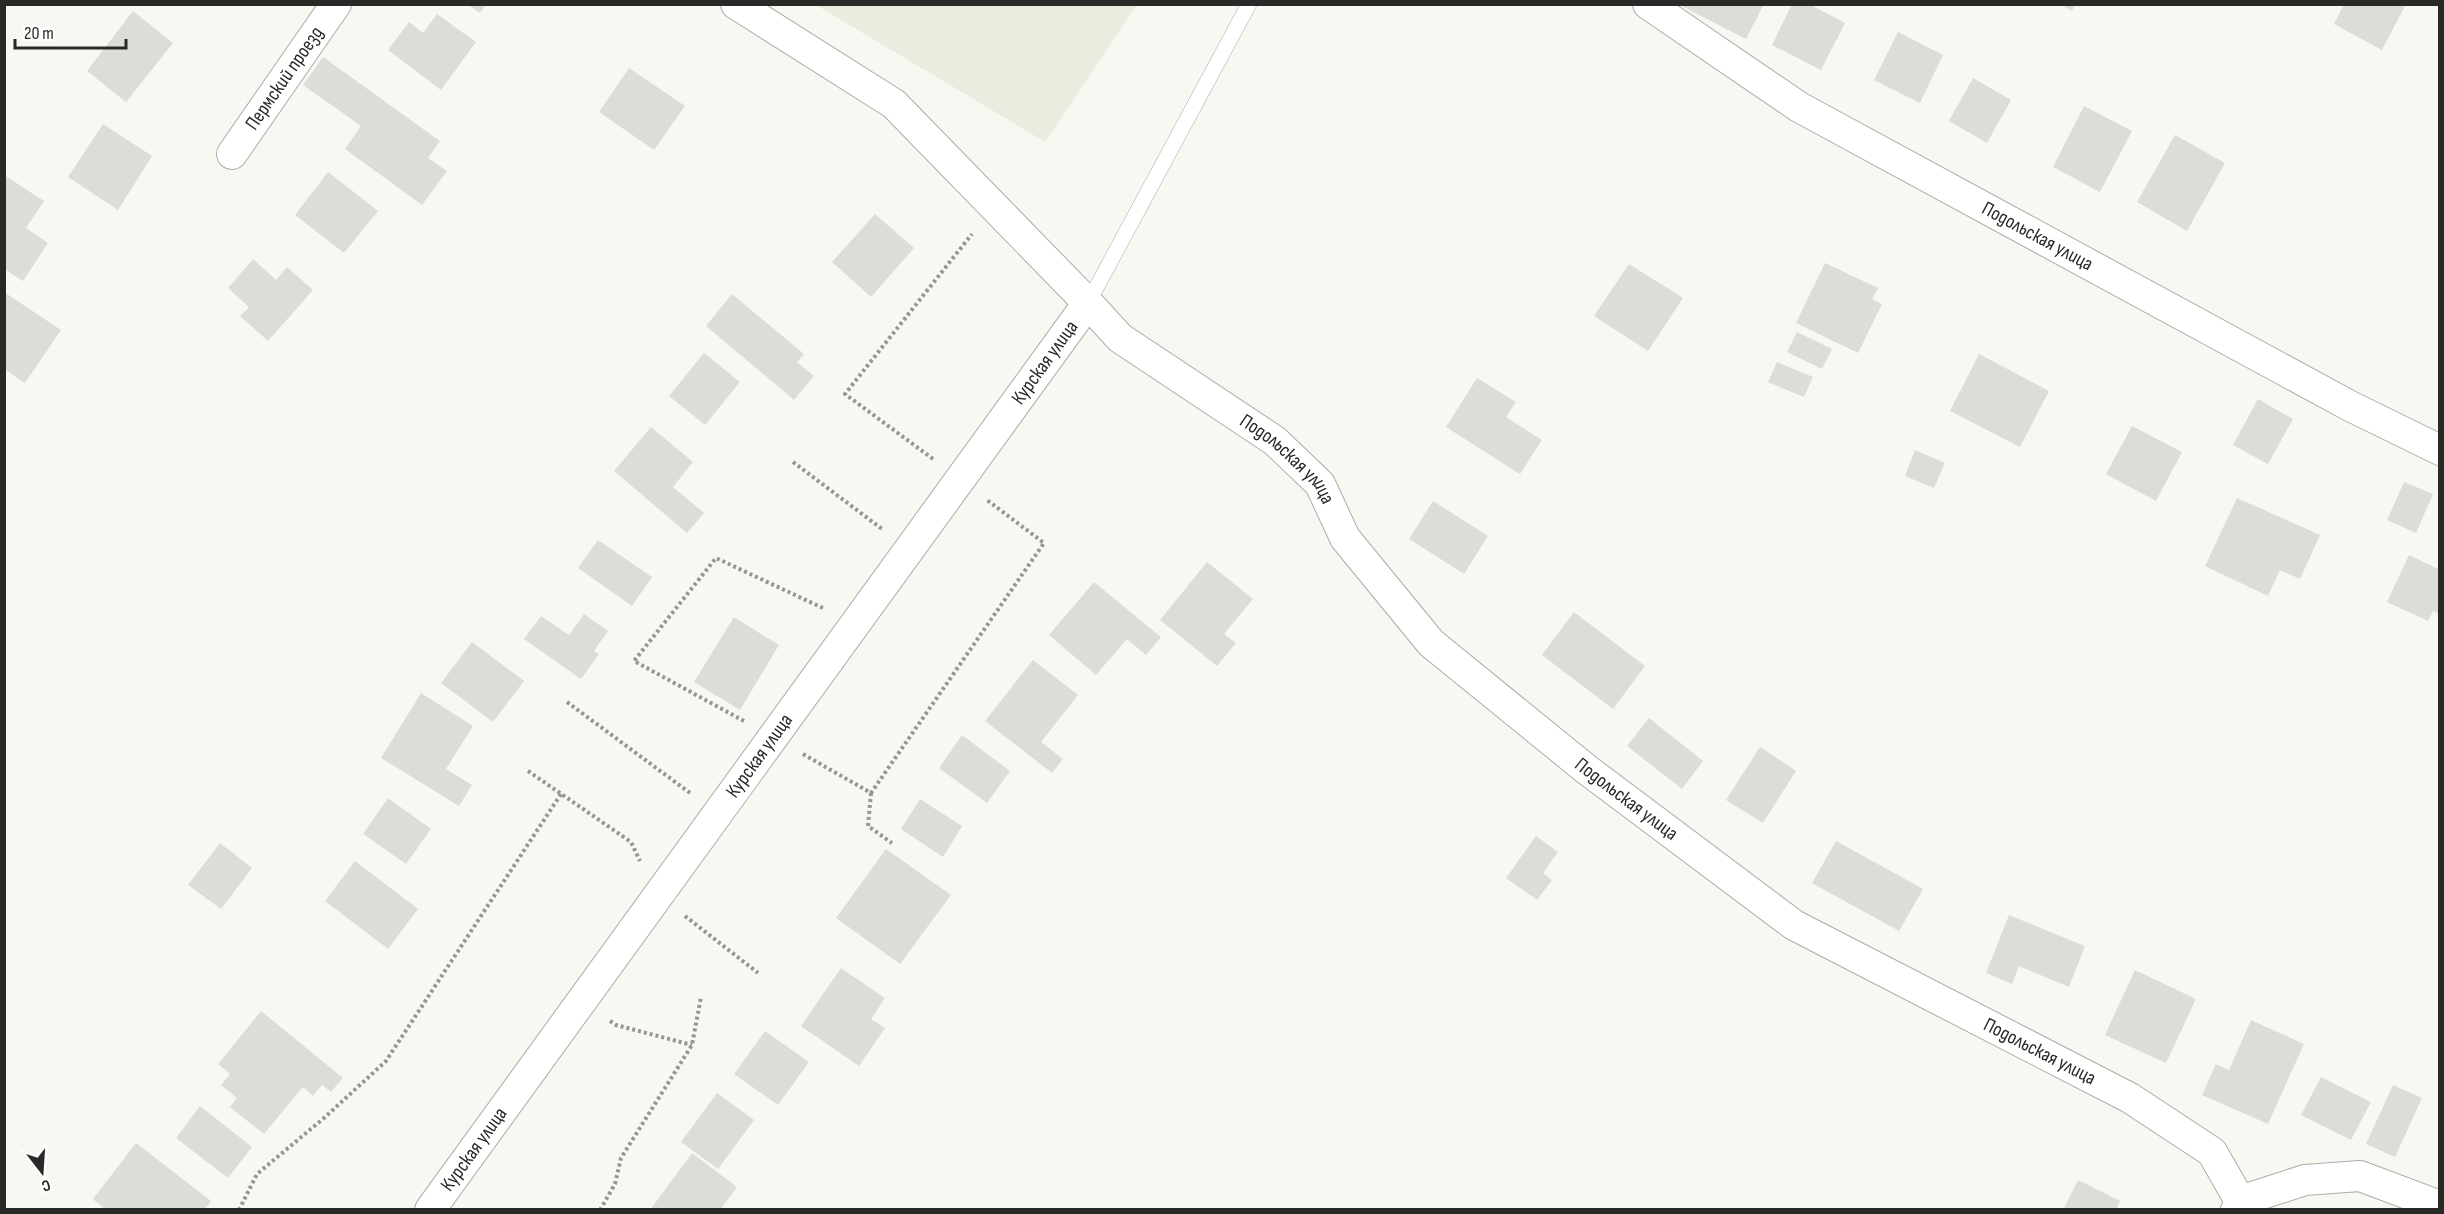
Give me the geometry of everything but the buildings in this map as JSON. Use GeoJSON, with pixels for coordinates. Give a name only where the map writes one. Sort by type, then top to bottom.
{"type":"FeatureCollection","features":[{"type":"Feature","properties":{"kind":"street","name":"Пермский проезд"},"geometry":{"type":"LineString","coordinates":[[232,154],[336,4]]}},
{"type":"Feature","properties":{"kind":"street","name":"Подольская улица"},"geometry":{"type":"LineString","coordinates":[[736,4],[894,104],[1120,338],[1275,441],[1320,484],[1345,538],[1431,642],[1586,770],[1794,926],[2130,1098],[2212,1152],[2238,1205],[2305,1180],[2360,1176],[2439,1206]]}},
{"type":"Feature","properties":{"kind":"street","name":"Подольская улица"},"geometry":{"type":"LineString","coordinates":[[1648,4],[1799,107],[2339,401],[2439,450]]}},
{"type":"Feature","properties":{"kind":"street","name":"Курская улица"},"geometry":{"type":"LineString","coordinates":[[430,1209],[1088,303]]}},
{"type":"Feature","properties":{"kind":"lane"},"geometry":{"type":"LineString","coordinates":[[1088,303],[1249,4]]}},
{"type":"Feature","properties":{"kind":"path"},"geometry":{"type":"LineString","coordinates":[[793,462],[909,549]]}},
{"type":"Feature","properties":{"kind":"path"},"geometry":{"type":"LineString","coordinates":[[773,737],[634,661],[716,558],[855,623]]}},
{"type":"Feature","properties":{"kind":"path"},"geometry":{"type":"LineString","coordinates":[[567,702],[717,813]]}},
{"type":"Feature","properties":{"kind":"path"},"geometry":{"type":"LineString","coordinates":[[871,793],[868,825],[892,843]]}},
{"type":"Feature","properties":{"kind":"path"},"geometry":{"type":"LineString","coordinates":[[238,1209],[257,1174],[324,1118],[386,1061],[561,794]]}},
{"type":"Feature","properties":{"kind":"path"},"geometry":{"type":"LineString","coordinates":[[600,1209],[615,1184],[621,1158],[692,1045],[701,997]]}},
{"type":"Feature","properties":{"kind":"path"},"geometry":{"type":"LineString","coordinates":[[581,1001],[616,1025],[692,1045]]}},
{"type":"Feature","properties":{"kind":"shaded area"},"geometry":{"type":"Polygon","coordinates":[[[816,5],[1137,5],[1045,142],[816,5]]]}}]}
